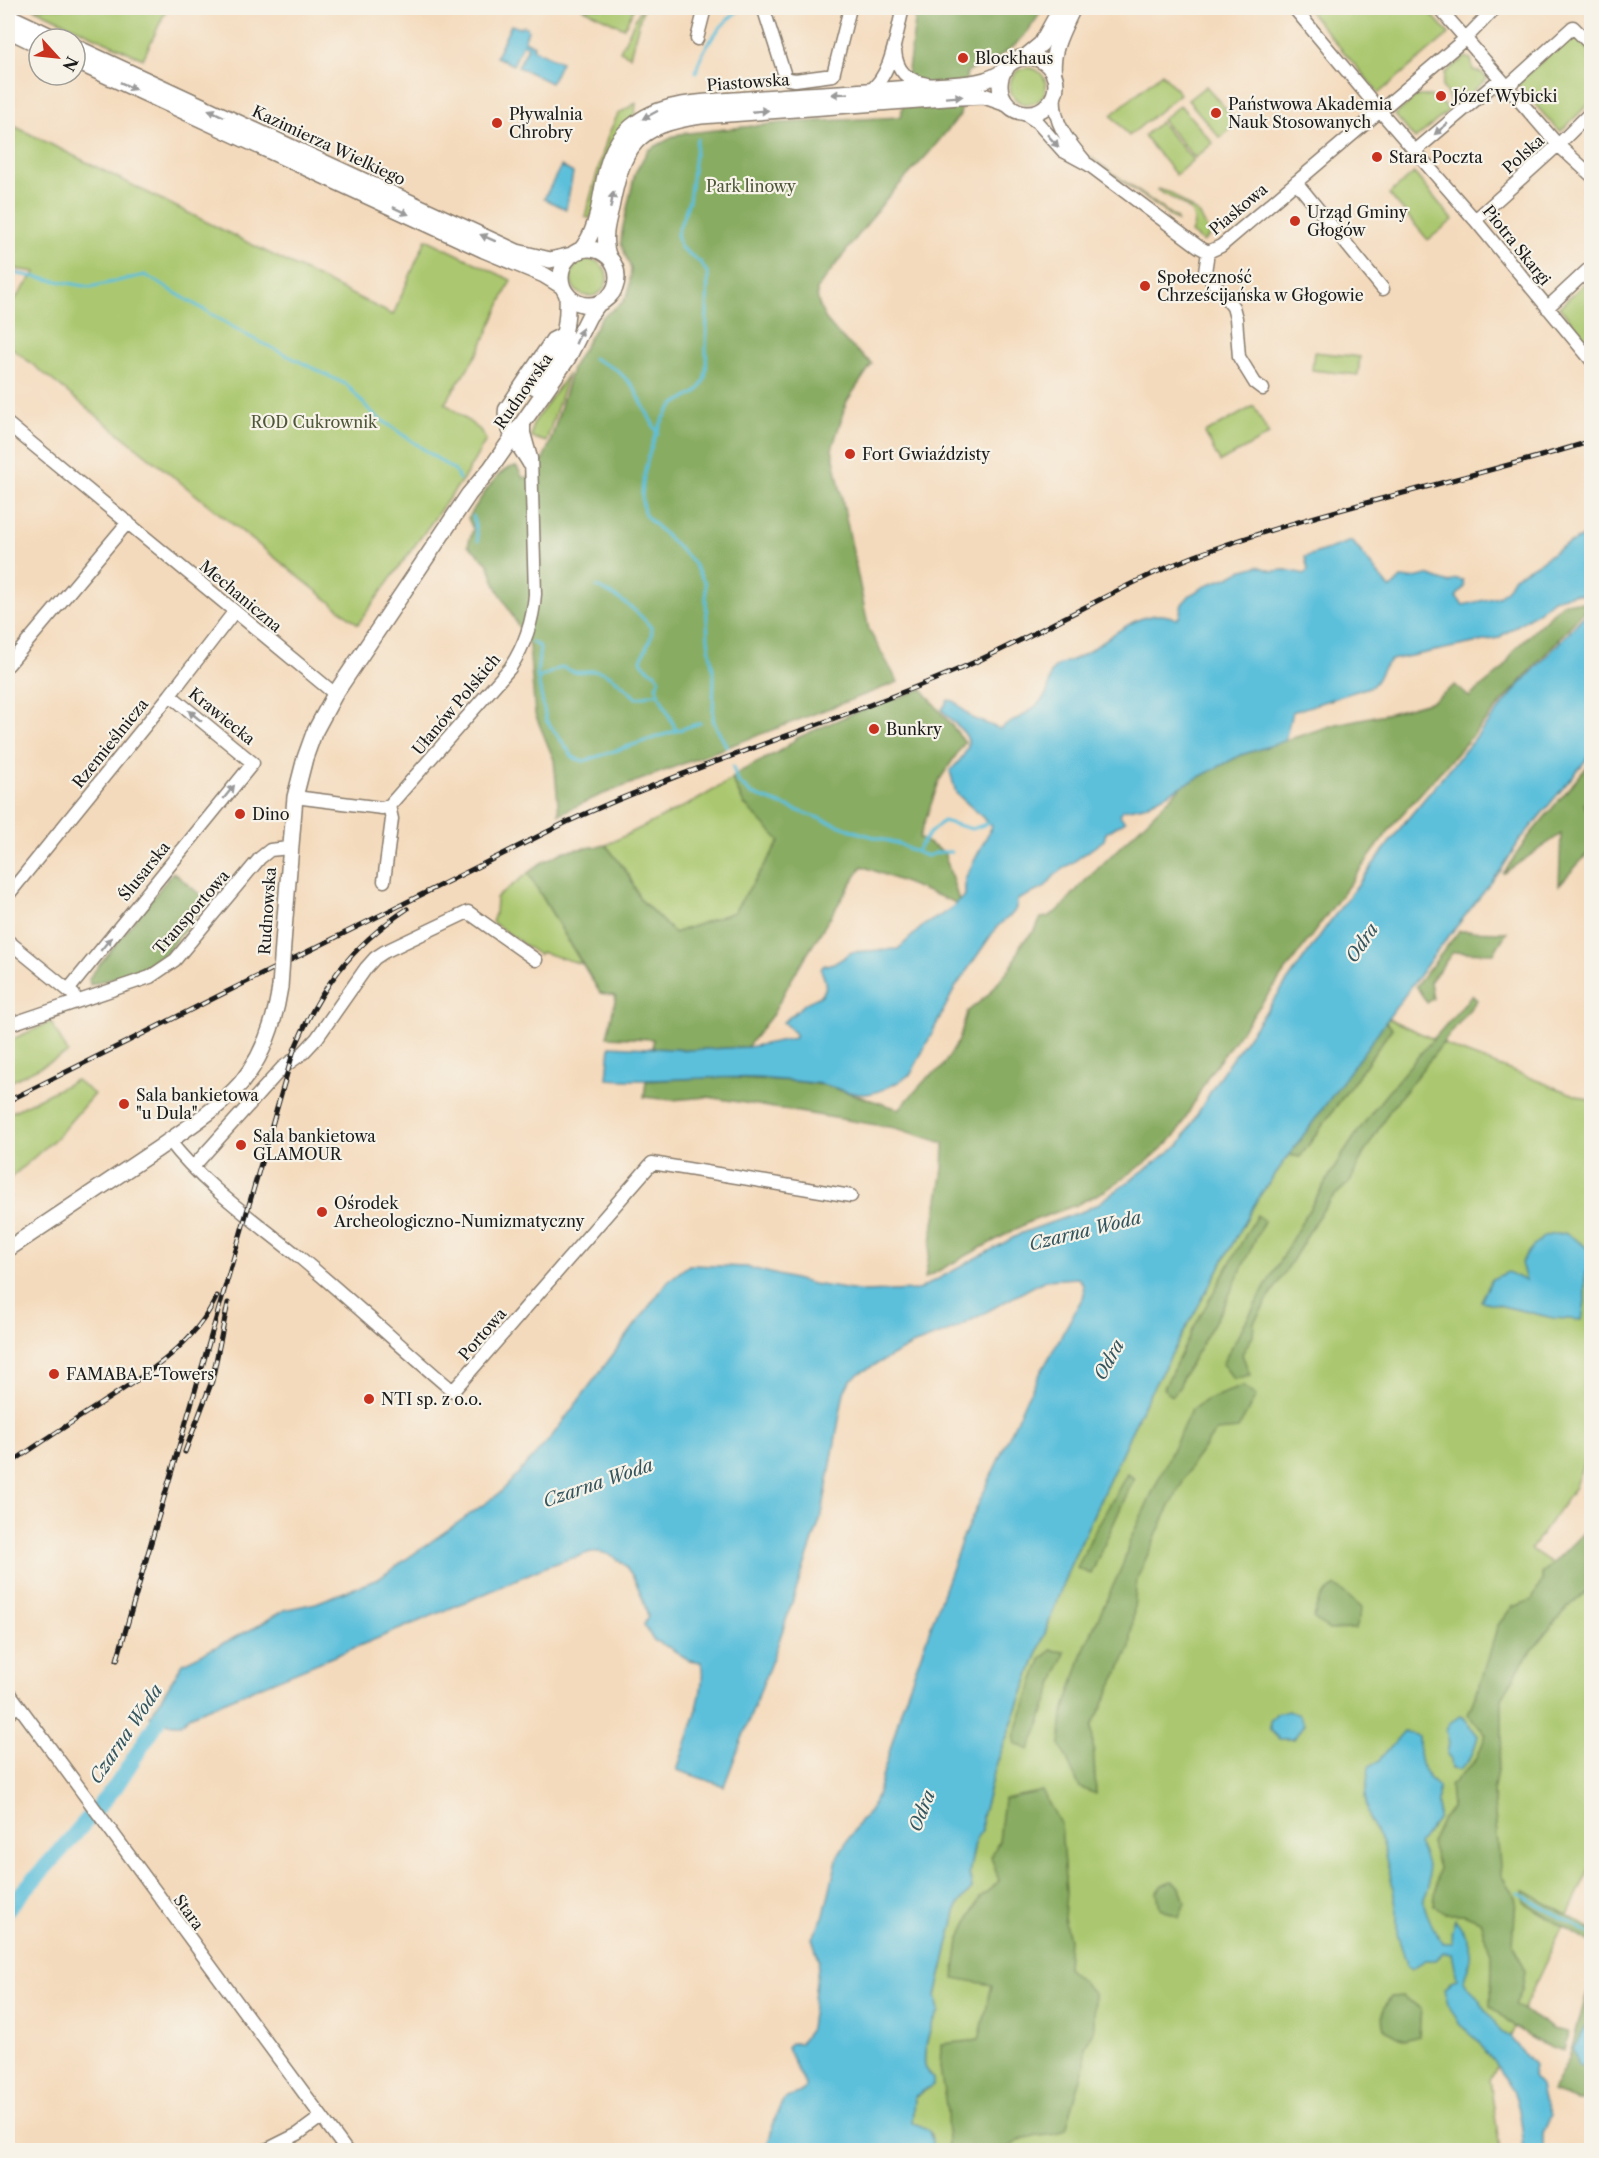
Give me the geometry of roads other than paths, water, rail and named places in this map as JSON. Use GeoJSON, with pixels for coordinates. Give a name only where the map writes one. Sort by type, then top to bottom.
{"type":"FeatureCollection","features":[{"type":"Feature","properties":{"kind":"main road"},"geometry":{"type":"LineString","coordinates":[[1061,8],[1041,44],[1006,69],[1000,87],[1007,104],[1022,112],[1033,113],[1042,109],[1050,102],[1055,92],[1053,59],[1056,46],[1073,8]]}},
{"type":"Feature","properties":{"kind":"main road"},"geometry":{"type":"LineString","coordinates":[[8,16],[31,27]]}},
{"type":"Feature","properties":{"kind":"main road"},"geometry":{"type":"LineString","coordinates":[[8,30],[27,39]]}},
{"type":"Feature","properties":{"kind":"main road","name":"Kazimierza Wielkiego"},"geometry":{"type":"LineString","coordinates":[[87,53],[517,252],[550,260],[576,253]]}},
{"type":"Feature","properties":{"kind":"main road"},"geometry":{"type":"LineString","coordinates":[[1024,58],[1039,60],[1051,69],[1054,76]]}},
{"type":"Feature","properties":{"kind":"main road","name":"Kazimierza Wielkiego"},"geometry":{"type":"LineString","coordinates":[[87,67],[484,250],[544,275],[565,290]]}},
{"type":"Feature","properties":{"kind":"main road","name":"Piastowska"},"geometry":{"type":"LineString","coordinates":[[576,253],[588,240],[593,229],[606,168],[615,146],[632,126],[646,117],[677,106],[940,86],[987,80],[1006,69]]}},
{"type":"Feature","properties":{"kind":"main road","name":"Piastowska"},"geometry":{"type":"LineString","coordinates":[[609,257],[606,250],[606,238],[618,172],[628,151],[654,127],[665,122],[722,114],[960,97],[984,96],[1007,104]]}},
{"type":"Feature","properties":{"kind":"main road"},"geometry":{"type":"LineString","coordinates":[[595,250],[609,257],[616,271],[616,285],[608,298],[599,303],[584,305],[574,301],[565,290],[562,269],[576,253],[595,250]]}},
{"type":"Feature","properties":{"kind":"main road","name":"Rudnowska"},"geometry":{"type":"LineString","coordinates":[[8,1249],[169,1140],[227,1097],[253,1066],[271,1028],[280,987],[295,797],[314,733],[335,694],[469,494],[491,468],[559,350],[566,332],[565,290]]}},
{"type":"Feature","properties":{"kind":"main road","name":"Rudnowska"},"geometry":{"type":"LineString","coordinates":[[469,494],[486,459],[524,420],[568,358],[589,316],[599,303]]}},
{"type":"Feature","properties":{"kind":"street"},"geometry":{"type":"LineString","coordinates":[[697,39],[705,8]]}},
{"type":"Feature","properties":{"kind":"street"},"geometry":{"type":"LineString","coordinates":[[764,10],[785,76],[795,80],[833,75],[850,8]]}},
{"type":"Feature","properties":{"kind":"street"},"geometry":{"type":"LineString","coordinates":[[868,92],[877,86],[885,73],[903,8]]}},
{"type":"Feature","properties":{"kind":"street","name":"Piotra Skargi"},"geometry":{"type":"LineString","coordinates":[[1294,8],[1592,361]]}},
{"type":"Feature","properties":{"kind":"street"},"geometry":{"type":"LineString","coordinates":[[1439,8],[1558,145],[1592,176]]}},
{"type":"Feature","properties":{"kind":"street","name":"Piaskowa"},"geometry":{"type":"LineString","coordinates":[[1263,389],[1255,383],[1239,357],[1235,312],[1206,272],[1208,252],[1221,246],[1466,38],[1495,8]]}},
{"type":"Feature","properties":{"kind":"street"},"geometry":{"type":"LineString","coordinates":[[1415,151],[1573,27],[1592,46]]}},
{"type":"Feature","properties":{"kind":"street"},"geometry":{"type":"LineString","coordinates":[[897,32],[896,63],[903,74],[918,81],[940,86]]}},
{"type":"Feature","properties":{"kind":"street"},"geometry":{"type":"LineString","coordinates":[[1055,92],[1054,106],[1058,124],[1066,138],[1089,165]]}},
{"type":"Feature","properties":{"kind":"street","name":"Polska"},"geometry":{"type":"LineString","coordinates":[[1475,220],[1592,111]]}},
{"type":"Feature","properties":{"kind":"street"},"geometry":{"type":"LineString","coordinates":[[1022,112],[1037,122],[1063,151],[1089,165],[1208,252]]}},
{"type":"Feature","properties":{"kind":"street"},"geometry":{"type":"LineString","coordinates":[[1296,182],[1383,289]]}},
{"type":"Feature","properties":{"kind":"street"},"geometry":{"type":"LineString","coordinates":[[1547,308],[1592,266]]}},
{"type":"Feature","properties":{"kind":"street","name":"Ułanów Polskich"},"geometry":{"type":"LineString","coordinates":[[389,806],[510,668],[530,629],[534,614],[535,594],[530,451],[524,433],[524,420]]}},
{"type":"Feature","properties":{"kind":"street","name":"Mechaniczna"},"geometry":{"type":"LineString","coordinates":[[10,431],[128,522],[335,694]]}},
{"type":"Feature","properties":{"kind":"street","name":"Ułanów Polskich"},"geometry":{"type":"LineString","coordinates":[[510,432],[531,470]]}},
{"type":"Feature","properties":{"kind":"street"},"geometry":{"type":"LineString","coordinates":[[491,468],[500,461],[512,458],[523,460],[531,470]]}},
{"type":"Feature","properties":{"kind":"street"},"geometry":{"type":"LineString","coordinates":[[8,665],[128,522]]}},
{"type":"Feature","properties":{"kind":"street","name":"Rzemieślnicza"},"geometry":{"type":"LineString","coordinates":[[8,893],[170,695],[234,612]]}},
{"type":"Feature","properties":{"kind":"street","name":"Krawiecka"},"geometry":{"type":"LineString","coordinates":[[170,695],[253,763]]}},
{"type":"Feature","properties":{"kind":"street","name":"Ślusarska"},"geometry":{"type":"LineString","coordinates":[[69,989],[253,763]]}},
{"type":"Feature","properties":{"kind":"street"},"geometry":{"type":"LineString","coordinates":[[295,797],[382,808],[389,806],[392,819],[384,881]]}},
{"type":"Feature","properties":{"kind":"street","name":"Transportowa"},"geometry":{"type":"LineString","coordinates":[[8,1025],[150,977],[163,970],[175,960],[260,858],[270,850],[290,848]]}},
{"type":"Feature","properties":{"kind":"street"},"geometry":{"type":"LineString","coordinates":[[193,1167],[282,1068],[303,1053],[317,1038],[366,968],[384,952],[468,912],[536,960]]}},
{"type":"Feature","properties":{"kind":"street"},"geometry":{"type":"LineString","coordinates":[[8,941],[69,989],[79,1000]]}},
{"type":"Feature","properties":{"kind":"street","name":"Portowa"},"geometry":{"type":"LineString","coordinates":[[169,1140],[193,1167],[453,1391],[652,1163],[851,1196]]}},
{"type":"Feature","properties":{"kind":"street","name":"Stara"},"geometry":{"type":"LineString","coordinates":[[8,1691],[346,2151]]}},
{"type":"Feature","properties":{"kind":"street"},"geometry":{"type":"LineString","coordinates":[[8,1715],[17,1704]]}},
{"type":"Feature","properties":{"kind":"street"},"geometry":{"type":"LineString","coordinates":[[266,2151],[298,2134],[321,2117]]}},
{"type":"Feature","properties":{"kind":"water"},"geometry":{"type":"Polygon","coordinates":[[[511,25],[519,28],[527,27],[528,31],[524,41],[534,45],[533,49],[561,62],[551,83],[518,67],[528,47],[523,44],[513,65],[496,57],[511,25]]]}},
{"type":"Feature","properties":{"kind":"water"},"geometry":{"type":"Polygon","coordinates":[[[561,166],[573,173],[566,209],[544,199],[561,166]]]}},
{"type":"Feature","properties":{"kind":"water"},"geometry":{"type":"Polygon","coordinates":[[[1591,533],[1591,596],[1574,594],[1553,599],[1538,612],[1498,638],[1391,660],[1372,686],[1292,712],[1285,741],[1241,755],[1144,806],[1123,810],[1119,815],[1125,821],[1106,833],[1104,840],[1055,875],[1044,888],[1017,900],[1013,913],[996,928],[955,988],[911,1074],[895,1084],[877,1092],[860,1094],[821,1084],[757,1078],[607,1079],[610,1046],[690,1050],[749,1047],[795,1038],[795,1034],[783,1022],[824,992],[826,984],[821,970],[823,966],[837,962],[852,952],[898,949],[924,925],[948,911],[965,895],[965,879],[992,826],[956,793],[950,771],[966,751],[968,744],[963,732],[942,710],[948,700],[954,701],[972,718],[1000,729],[1026,713],[1044,698],[1053,669],[1081,656],[1126,626],[1151,616],[1164,615],[1176,619],[1179,617],[1182,604],[1190,595],[1240,571],[1258,566],[1272,571],[1286,570],[1305,574],[1308,570],[1305,557],[1352,541],[1390,589],[1401,578],[1410,579],[1427,575],[1449,583],[1456,579],[1463,580],[1464,587],[1456,597],[1463,605],[1498,597],[1507,589],[1514,577],[1558,549],[1591,533]]]}},
{"type":"Feature","properties":{"kind":"water","name":"Odra"},"geometry":{"type":"Polygon","coordinates":[[[1591,608],[1591,754],[1520,840],[1501,870],[1431,959],[1258,1198],[1144,1404],[1069,1568],[995,1768],[982,1816],[982,1830],[976,1838],[969,1873],[972,1889],[958,1904],[936,1996],[939,2012],[929,2033],[925,2050],[925,2066],[933,2079],[933,2085],[914,2097],[912,2123],[929,2132],[933,2150],[766,2150],[783,2101],[802,2091],[805,2085],[787,2047],[790,2043],[800,2043],[810,2029],[819,1959],[812,1938],[824,1915],[838,1855],[860,1821],[869,1812],[877,1796],[902,1707],[961,1542],[1027,1397],[1084,1295],[1083,1285],[1078,1278],[1045,1280],[955,1329],[912,1345],[858,1374],[850,1381],[844,1392],[822,1514],[778,1644],[724,1786],[677,1770],[699,1701],[701,1662],[689,1660],[653,1640],[644,1625],[648,1616],[637,1584],[631,1574],[616,1558],[594,1552],[537,1570],[475,1598],[189,1716],[181,1724],[172,1724],[150,1716],[183,1663],[256,1627],[284,1610],[316,1603],[378,1579],[500,1493],[549,1440],[668,1281],[689,1265],[747,1267],[813,1284],[865,1292],[918,1290],[1022,1233],[1086,1210],[1099,1203],[1180,1144],[1219,1077],[1329,923],[1405,822],[1518,687],[1591,608]]]}},
{"type":"Feature","properties":{"kind":"water"},"geometry":{"type":"Polygon","coordinates":[[[1566,1233],[1591,1250],[1591,1265],[1585,1273],[1585,1302],[1582,1320],[1553,1318],[1481,1301],[1492,1279],[1508,1272],[1526,1281],[1521,1263],[1529,1251],[1544,1236],[1566,1233]]]}},
{"type":"Feature","properties":{"kind":"water"},"geometry":{"type":"Polygon","coordinates":[[[1289,1710],[1299,1715],[1304,1724],[1294,1739],[1279,1739],[1270,1730],[1270,1721],[1277,1713],[1289,1710]]]}},
{"type":"Feature","properties":{"kind":"water"},"geometry":{"type":"Polygon","coordinates":[[[1460,1716],[1478,1736],[1470,1758],[1460,1769],[1452,1768],[1447,1754],[1449,1743],[1446,1730],[1451,1722],[1460,1716]]]}},
{"type":"Feature","properties":{"kind":"water"},"geometry":{"type":"Polygon","coordinates":[[[1404,1731],[1418,1736],[1421,1764],[1427,1776],[1438,1787],[1438,1819],[1419,1844],[1429,1874],[1429,1887],[1424,1900],[1426,1911],[1434,1930],[1443,1943],[1453,1943],[1451,1933],[1455,1919],[1458,1923],[1468,1939],[1471,1951],[1464,1981],[1501,2032],[1509,2036],[1534,2066],[1532,2077],[1540,2086],[1551,2115],[1543,2134],[1543,2150],[1524,2150],[1520,2114],[1512,2090],[1473,2035],[1460,2025],[1448,2004],[1444,1989],[1451,1981],[1457,1979],[1452,1953],[1443,1952],[1436,1960],[1425,1960],[1411,1970],[1406,1966],[1397,1934],[1397,1912],[1392,1883],[1382,1843],[1370,1821],[1365,1797],[1369,1768],[1404,1731]]]}},
{"type":"Feature","properties":{"kind":"water"},"geometry":{"type":"Polygon","coordinates":[[[1586,2026],[1591,2027],[1591,2061],[1589,2064],[1578,2066],[1573,2049],[1586,2026]]]}},
{"type":"Feature","properties":{"kind":"waterway"},"geometry":{"type":"LineString","coordinates":[[696,72],[702,54],[714,36],[729,19],[744,8]]}},
{"type":"Feature","properties":{"kind":"waterway"},"geometry":{"type":"LineString","coordinates":[[697,139],[689,201],[677,234],[680,247],[701,263],[708,274],[706,372],[698,391],[674,405],[660,426],[648,458],[642,492],[646,516],[692,561],[705,583],[708,639],[714,677],[713,717],[727,747]]}},
{"type":"Feature","properties":{"kind":"waterway"},"geometry":{"type":"LineString","coordinates":[[8,272],[90,287],[145,275],[250,337],[347,385],[373,414],[455,471],[459,479]]}},
{"type":"Feature","properties":{"kind":"waterway"},"geometry":{"type":"LineString","coordinates":[[593,358],[617,370],[633,386],[658,434]]}},
{"type":"Feature","properties":{"kind":"waterway"},"geometry":{"type":"LineString","coordinates":[[473,516],[478,541]]}},
{"type":"Feature","properties":{"kind":"waterway"},"geometry":{"type":"LineString","coordinates":[[597,587],[628,605],[652,629],[641,660],[660,679],[656,686],[659,694]]}},
{"type":"Feature","properties":{"kind":"waterway"},"geometry":{"type":"LineString","coordinates":[[532,642],[540,647],[537,674],[546,720],[574,758],[584,761],[700,723]]}},
{"type":"Feature","properties":{"kind":"waterway"},"geometry":{"type":"LineString","coordinates":[[539,678],[562,667],[578,673],[603,672],[636,698],[659,694],[676,730]]}},
{"type":"Feature","properties":{"kind":"waterway"},"geometry":{"type":"LineString","coordinates":[[733,767],[737,781],[752,794],[860,833],[899,844],[916,852],[928,835],[943,821],[972,829],[989,823]]}},
{"type":"Feature","properties":{"kind":"waterway"},"geometry":{"type":"LineString","coordinates":[[916,852],[927,856],[940,852],[951,852]]}},
{"type":"Feature","properties":{"kind":"waterway","name":"Czarna Woda"},"geometry":{"type":"LineString","coordinates":[[8,1908],[116,1786],[170,1702]]}},
{"type":"Feature","properties":{"kind":"waterway"},"geometry":{"type":"LineString","coordinates":[[1518,1893],[1592,1935]]}},
{"type":"Feature","properties":{"kind":"railway"},"geometry":{"type":"LineString","coordinates":[[8,1101],[567,822],[615,801],[957,670],[1178,563],[1258,534],[1305,520],[1592,441]]}},
{"type":"Feature","properties":{"kind":"railway"},"geometry":{"type":"LineString","coordinates":[[117,1660],[293,1053],[313,1009],[338,971],[369,938],[407,909]]}},
{"type":"Feature","properties":{"kind":"railway"},"geometry":{"type":"LineString","coordinates":[[8,1465],[150,1371],[195,1330],[217,1296]]}},
{"type":"Feature","properties":{"kind":"railway"},"geometry":{"type":"LineString","coordinates":[[185,1452],[212,1381],[228,1303]]}},
{"type":"Feature","properties":{"kind":"place","name":"Blockhaus"},"geometry":{"type":"Point","coordinates":[963,58]}},
{"type":"Feature","properties":{"kind":"place","name":"Józef Wybicki"},"geometry":{"type":"Point","coordinates":[1441,96]}},
{"type":"Feature","properties":{"kind":"place","name":"Państwowa Akademia Nauk Stosowanych"},"geometry":{"type":"Point","coordinates":[1216,113]}},
{"type":"Feature","properties":{"kind":"place","name":"Pływalnia Chrobry"},"geometry":{"type":"Point","coordinates":[497,123]}},
{"type":"Feature","properties":{"kind":"place","name":"Stara Poczta"},"geometry":{"type":"Point","coordinates":[1377,157]}},
{"type":"Feature","properties":{"kind":"place","name":"Urząd Gminy Głogów"},"geometry":{"type":"Point","coordinates":[1295,221]}},
{"type":"Feature","properties":{"kind":"place","name":"Społeczność Chrześcijańska w Głogowie"},"geometry":{"type":"Point","coordinates":[1145,286]}},
{"type":"Feature","properties":{"kind":"place","name":"Fort Gwiaździsty"},"geometry":{"type":"Point","coordinates":[850,454]}},
{"type":"Feature","properties":{"kind":"place","name":"Bunkry"},"geometry":{"type":"Point","coordinates":[874,729]}},
{"type":"Feature","properties":{"kind":"place","name":"Dino"},"geometry":{"type":"Point","coordinates":[240,814]}},
{"type":"Feature","properties":{"kind":"place","name":"Sala bankietowa \"u Dula\""},"geometry":{"type":"Point","coordinates":[124,1104]}},
{"type":"Feature","properties":{"kind":"place","name":"Sala bankietowa GLAMOUR"},"geometry":{"type":"Point","coordinates":[241,1145]}},
{"type":"Feature","properties":{"kind":"place","name":"Ośrodek Archeologiczno-Numizmatyczny"},"geometry":{"type":"Point","coordinates":[322,1212]}},
{"type":"Feature","properties":{"kind":"place","name":"FAMABA E-Towers"},"geometry":{"type":"Point","coordinates":[54,1374]}},
{"type":"Feature","properties":{"kind":"place","name":"NTI sp. z o.o."},"geometry":{"type":"Point","coordinates":[369,1399]}},
{"type":"Feature","properties":{"kind":"park label","name":"Park linowy"},"geometry":{"type":"Point","coordinates":[751,186]}},
{"type":"Feature","properties":{"kind":"park label","name":"ROD Cukrownik"},"geometry":{"type":"Point","coordinates":[314,422]}}]}
